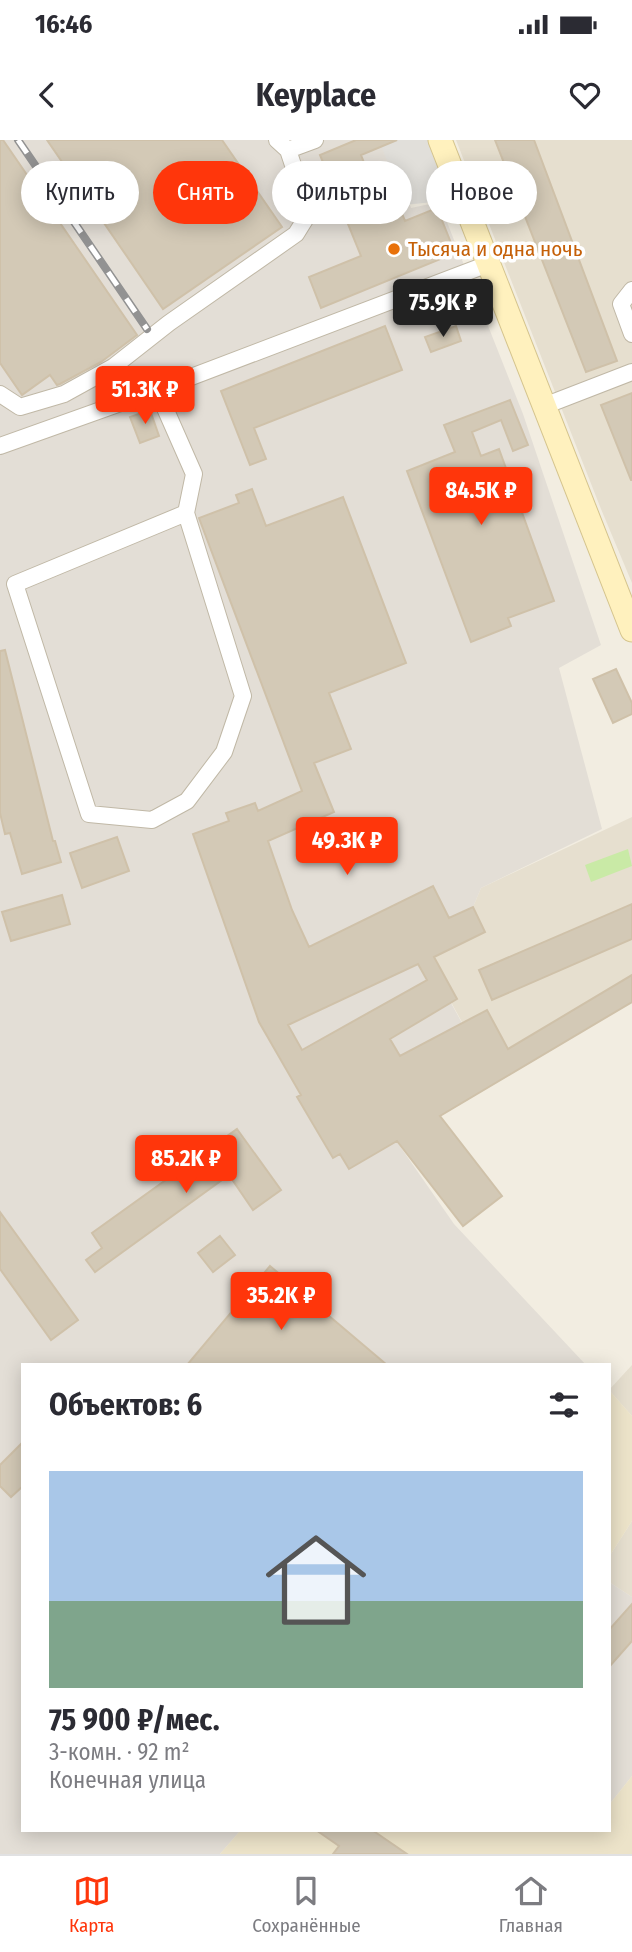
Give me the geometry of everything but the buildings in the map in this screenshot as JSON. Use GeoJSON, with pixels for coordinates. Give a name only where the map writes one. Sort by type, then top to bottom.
{"type":"FeatureCollection","features":[{"type":"Feature","properties":{"kind":"street"},"geometry":{"type":"LineString","coordinates":[[0,394],[20,407],[64,394],[113,367],[169,323],[296,234],[309,213],[282,145],[315,140]]}},
{"type":"Feature","properties":{"kind":"street"},"geometry":{"type":"LineString","coordinates":[[440,140],[632,629]]}},
{"type":"Feature","properties":{"kind":"street"},"geometry":{"type":"LineString","coordinates":[[0,446],[157,390],[488,264]]}},
{"type":"Feature","properties":{"kind":"street"},"geometry":{"type":"LineString","coordinates":[[632,290],[621,304],[632,334]]}},
{"type":"Feature","properties":{"kind":"street"},"geometry":{"type":"LineString","coordinates":[[544,406],[632,372]]}},
{"type":"Feature","properties":{"kind":"street"},"geometry":{"type":"LineString","coordinates":[[157,390],[194,474],[186,513],[243,696],[224,752],[187,801],[152,820],[89,814],[15,583],[186,513]]}},
{"type":"Feature","properties":{"kind":"shaded area"},"geometry":{"type":"Polygon","coordinates":[[[0,140],[386,140],[394,161],[272,161],[272,224],[412,224],[412,208],[426,205],[426,224],[448,224],[523,414],[601,645],[559,668],[602,829],[481,888],[473,907],[485,932],[434,957],[457,999],[451,1003],[462,1023],[487,1010],[509,1048],[632,976],[632,1002],[397,1142],[454,1224],[584,1363],[21,1363],[21,1832],[239,1832],[220,1854],[0,1854],[0,140]]]}},
{"type":"Feature","properties":{"kind":"shaded area"},"geometry":{"type":"Polygon","coordinates":[[[379,140],[429,140],[437,161],[426,161],[426,203],[412,204],[412,161],[387,161],[379,140]]]}},
{"type":"Feature","properties":{"kind":"shaded area"},"geometry":{"type":"Polygon","coordinates":[[[456,140],[632,140],[632,583],[489,224],[537,224],[537,161],[464,161],[456,140]]]}},
{"type":"Feature","properties":{"kind":"shaded area"},"geometry":{"type":"Polygon","coordinates":[[[632,817],[632,975],[509,1048],[498,1031],[463,1024],[451,1002],[434,956],[473,907],[481,888],[632,817]]]}},
{"type":"Feature","properties":{"kind":"shaded area"},"geometry":{"type":"Polygon","coordinates":[[[632,1365],[632,1416],[611,1392],[611,1388],[632,1365]]]}},
{"type":"Feature","properties":{"kind":"shaded area"},"geometry":{"type":"Polygon","coordinates":[[[611,1392],[632,1416],[632,1521],[611,1554],[611,1392]]]}},
{"type":"Feature","properties":{"kind":"shaded area"},"geometry":{"type":"Polygon","coordinates":[[[632,1521],[632,1597],[611,1583],[611,1554],[632,1521]]]}},
{"type":"Feature","properties":{"kind":"shaded area"},"geometry":{"type":"Polygon","coordinates":[[[611,1583],[632,1597],[632,1776],[611,1802],[611,1583]]]}},
{"type":"Feature","properties":{"kind":"shaded area"},"geometry":{"type":"Polygon","coordinates":[[[632,1776],[632,1854],[220,1854],[239,1832],[611,1832],[611,1802],[632,1776]]]}},
{"type":"Feature","properties":{"kind":"green space"},"geometry":{"type":"Polygon","coordinates":[[[628,849],[632,866],[591,882],[585,865],[628,849]]]}},
{"type":"Feature","properties":{"kind":"railway"},"geometry":{"type":"LineString","coordinates":[[18,140],[147,329]]}},
{"type":"Feature","properties":{"kind":"place","name":"Тысяча и одна ночь"},"geometry":{"type":"Point","coordinates":[394,249]}}]}
